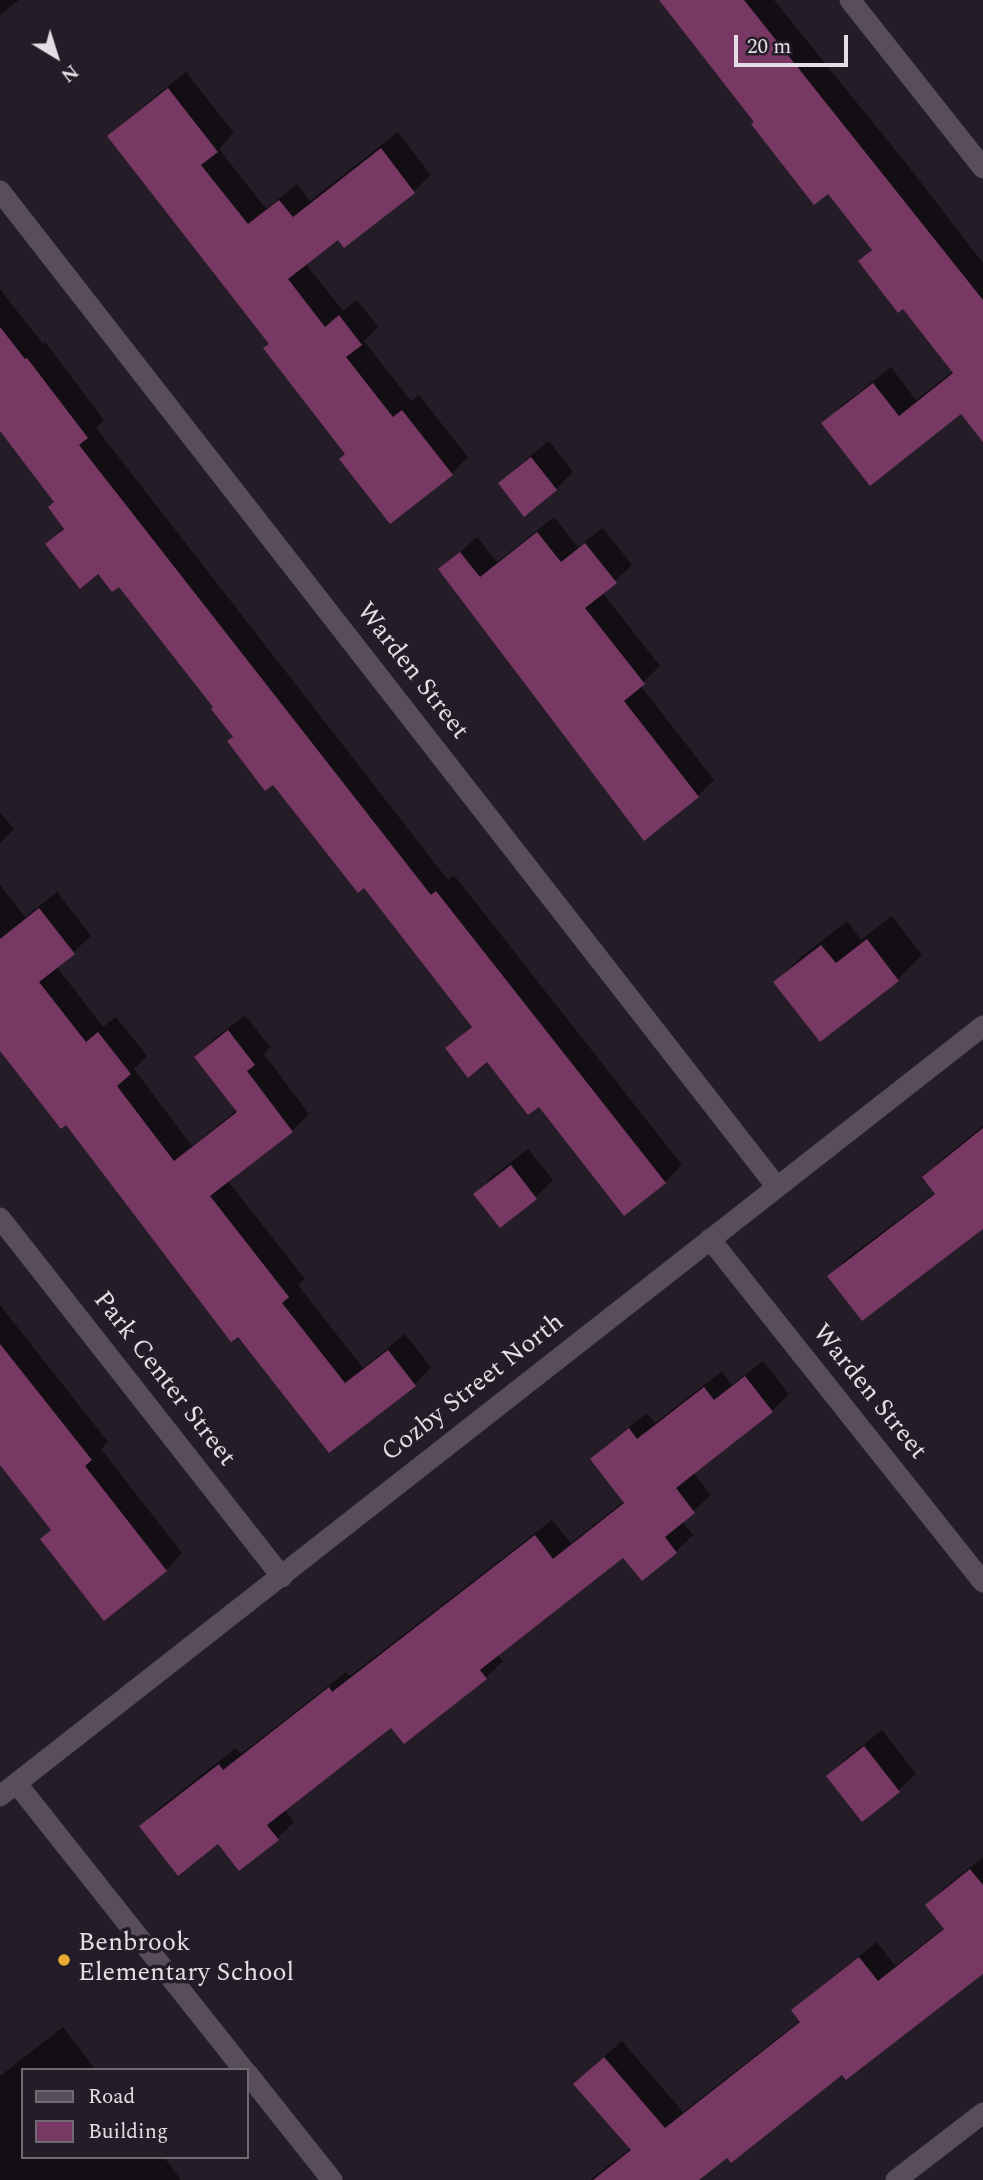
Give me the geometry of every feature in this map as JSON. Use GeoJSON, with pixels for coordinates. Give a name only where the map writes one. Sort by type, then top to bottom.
{"type":"FeatureCollection","features":[{"type":"Feature","properties":{"kind":"street"},"geometry":{"type":"LineString","coordinates":[[850,0],[983,168]]}},
{"type":"Feature","properties":{"kind":"street","name":"Warden Street"},"geometry":{"type":"LineString","coordinates":[[0,191],[777,1187]]}},
{"type":"Feature","properties":{"kind":"street","name":"Cozby Street North"},"geometry":{"type":"LineString","coordinates":[[8,1790],[983,1026]]}},
{"type":"Feature","properties":{"kind":"street","name":"Park Center Street"},"geometry":{"type":"LineString","coordinates":[[0,1218],[282,1577]]}},
{"type":"Feature","properties":{"kind":"street","name":"Warden Street"},"geometry":{"type":"LineString","coordinates":[[710,1239],[983,1582]]}},
{"type":"Feature","properties":{"kind":"street"},"geometry":{"type":"LineString","coordinates":[[8,1790],[242,2068]]}},
{"type":"Feature","properties":{"kind":"street"},"geometry":{"type":"LineString","coordinates":[[248,2075],[332,2180]]}},
{"type":"Feature","properties":{"kind":"street"},"geometry":{"type":"LineString","coordinates":[[896,2180],[983,2113]]}},
{"type":"Feature","properties":{"kind":"building"},"geometry":{"type":"Polygon","coordinates":[[[659,0],[744,0],[983,300],[983,442],[961,414],[870,486],[821,423],[873,383],[899,416],[953,373],[903,309],[898,313],[858,261],[872,250],[828,194],[814,205],[751,124],[754,122],[659,0]]]}},
{"type":"Feature","properties":{"kind":"building"},"geometry":{"type":"Polygon","coordinates":[[[168,88],[218,152],[201,165],[248,224],[279,200],[293,217],[381,148],[415,193],[344,248],[338,240],[288,279],[325,327],[339,315],[362,345],[346,357],[393,417],[402,410],[453,475],[390,524],[339,459],[345,454],[263,348],[269,344],[107,136],[168,88]]]}},
{"type":"Feature","properties":{"kind":"building"},"geometry":{"type":"Polygon","coordinates":[[[0,327],[88,438],[79,445],[431,895],[436,891],[666,1183],[624,1216],[539,1107],[528,1115],[487,1062],[468,1078],[445,1048],[472,1027],[364,888],[358,893],[273,785],[265,791],[227,741],[233,737],[211,709],[213,707],[119,587],[112,592],[98,574],[80,589],[45,544],[64,529],[48,507],[54,502],[0,431],[0,327]]]}},
{"type":"Feature","properties":{"kind":"building"},"geometry":{"type":"Polygon","coordinates":[[[531,457],[557,490],[524,517],[498,483],[531,457]]]}},
{"type":"Feature","properties":{"kind":"building"},"geometry":{"type":"Polygon","coordinates":[[[537,532],[561,562],[585,543],[617,583],[585,608],[645,684],[624,701],[699,797],[644,841],[438,569],[460,552],[480,577],[537,532]]]}},
{"type":"Feature","properties":{"kind":"building"},"geometry":{"type":"Polygon","coordinates":[[[39,908],[75,954],[39,982],[86,1042],[98,1032],[131,1074],[117,1086],[174,1161],[237,1112],[194,1057],[228,1030],[255,1065],[247,1071],[293,1132],[210,1196],[289,1297],[282,1303],[345,1383],[388,1350],[416,1386],[329,1453],[238,1337],[231,1342],[66,1125],[61,1129],[0,1051],[0,939],[39,908]]]}},
{"type":"Feature","properties":{"kind":"building"},"geometry":{"type":"Polygon","coordinates":[[[867,939],[899,981],[820,1042],[773,982],[821,945],[836,963],[867,939]]]}},
{"type":"Feature","properties":{"kind":"building"},"geometry":{"type":"Polygon","coordinates":[[[983,1128],[983,1229],[862,1321],[827,1276],[935,1194],[922,1177],[983,1128]]]}},
{"type":"Feature","properties":{"kind":"building"},"geometry":{"type":"Polygon","coordinates":[[[511,1165],[537,1199],[500,1228],[473,1194],[511,1165]]]}},
{"type":"Feature","properties":{"kind":"building"},"geometry":{"type":"Polygon","coordinates":[[[0,1344],[92,1460],[85,1466],[167,1571],[104,1621],[40,1539],[51,1530],[0,1465],[0,1344]]]}},
{"type":"Feature","properties":{"kind":"building"},"geometry":{"type":"Polygon","coordinates":[[[745,1376],[773,1412],[676,1488],[695,1513],[665,1537],[677,1553],[642,1581],[623,1558],[480,1670],[487,1679],[404,1744],[391,1728],[267,1825],[279,1840],[239,1871],[218,1844],[178,1876],[139,1826],[219,1764],[223,1770],[329,1687],[332,1692],[535,1535],[553,1559],[624,1503],[590,1459],[629,1428],[637,1439],[704,1387],[714,1400],[745,1376]]]}},
{"type":"Feature","properties":{"kind":"building"},"geometry":{"type":"Polygon","coordinates":[[[864,1746],[900,1792],[862,1822],[826,1776],[864,1746]]]}},
{"type":"Feature","properties":{"kind":"building"},"geometry":{"type":"Polygon","coordinates":[[[970,1869],[983,1885],[983,1974],[846,2080],[842,2075],[731,2163],[727,2158],[699,2180],[593,2180],[631,2150],[573,2084],[604,2057],[665,2128],[800,2022],[791,2010],[859,1957],[878,1981],[944,1929],[925,1905],[970,1869]]]}},
{"type":"Feature","properties":{"kind":"place","name":"Benbrook Elementary School"},"geometry":{"type":"Point","coordinates":[64,1960]}}]}
